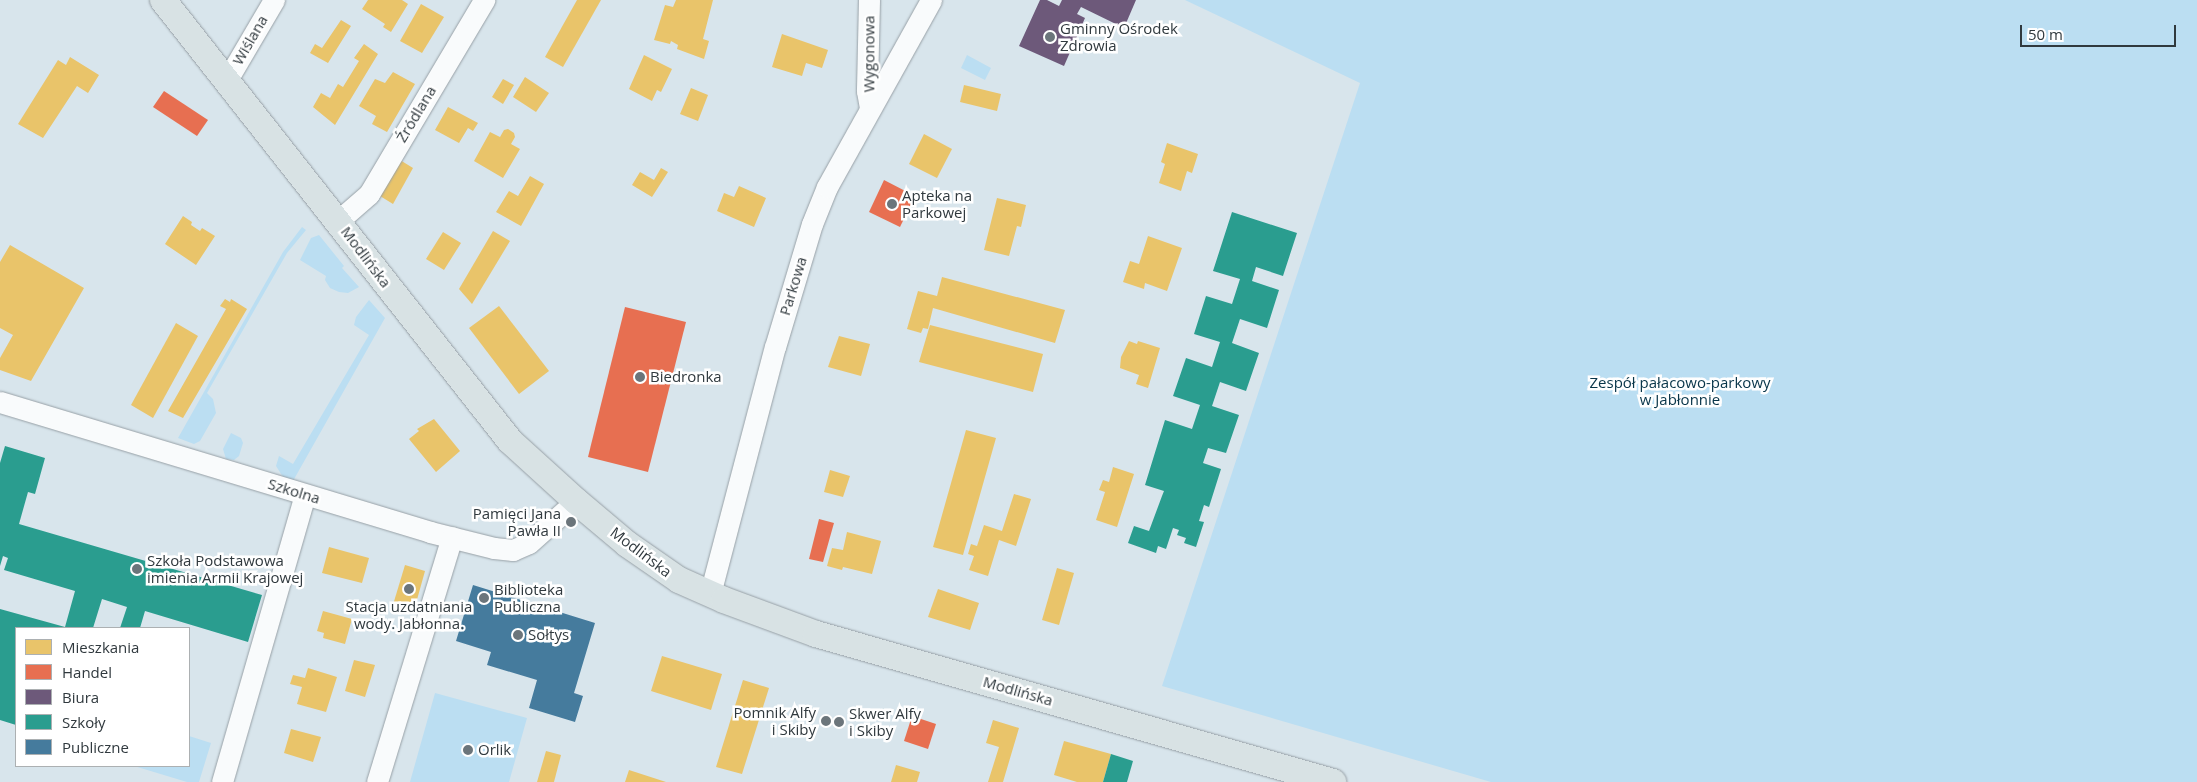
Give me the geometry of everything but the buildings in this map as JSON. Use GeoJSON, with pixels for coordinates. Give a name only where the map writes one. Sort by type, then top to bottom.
{"type":"FeatureCollection","features":[{"type":"Feature","properties":{"kind":"main road","name":"Modlińska"},"geometry":{"type":"LineString","coordinates":[[163,0],[510,441],[627,544],[661,568],[679,580],[710,594],[816,634],[1332,782]]}},
{"type":"Feature","properties":{"kind":"street","name":"Wiślana"},"geometry":{"type":"LineString","coordinates":[[227,80],[274,0]]}},
{"type":"Feature","properties":{"kind":"street","name":"Źródlana"},"geometry":{"type":"LineString","coordinates":[[338,221],[368,194],[484,0]]}},
{"type":"Feature","properties":{"kind":"street","name":"Wygonowa"},"geometry":{"type":"LineString","coordinates":[[870,0],[867,91],[870,108]]}},
{"type":"Feature","properties":{"kind":"street","name":"Parkowa"},"geometry":{"type":"LineString","coordinates":[[710,594],[775,347],[812,224],[828,187],[931,0]]}},
{"type":"Feature","properties":{"kind":"street","name":"Szkolna"},"geometry":{"type":"LineString","coordinates":[[0,402],[494,548],[513,550],[529,543],[576,501]]}},
{"type":"Feature","properties":{"kind":"street"},"geometry":{"type":"LineString","coordinates":[[222,782],[306,494]]}},
{"type":"Feature","properties":{"kind":"street"},"geometry":{"type":"LineString","coordinates":[[378,782],[452,537]]}},
{"type":"Feature","properties":{"kind":"green space","name":"Zespół pałacowo-parkowy w Jabłonnie"},"geometry":{"type":"Polygon","coordinates":[[[1185,0],[2197,0],[2197,782],[1491,782],[1162,686],[1360,83],[1185,0]]]}},
{"type":"Feature","properties":{"kind":"green space"},"geometry":{"type":"Polygon","coordinates":[[[967,55],[991,68],[985,80],[961,68],[967,55]]]}},
{"type":"Feature","properties":{"kind":"green space"},"geometry":{"type":"Polygon","coordinates":[[[302,227],[306,230],[287,253],[207,393],[213,399],[216,413],[200,441],[194,444],[178,438],[283,252],[302,227]]]}},
{"type":"Feature","properties":{"kind":"green space"},"geometry":{"type":"Polygon","coordinates":[[[319,235],[344,266],[342,268],[359,287],[348,293],[330,288],[325,280],[326,276],[300,260],[311,238],[319,235]]]}},
{"type":"Feature","properties":{"kind":"green space"},"geometry":{"type":"Polygon","coordinates":[[[369,300],[385,318],[293,481],[283,477],[276,466],[279,456],[293,464],[369,335],[354,325],[356,317],[369,300]]]}},
{"type":"Feature","properties":{"kind":"green space"},"geometry":{"type":"Polygon","coordinates":[[[231,433],[241,438],[243,443],[239,456],[234,460],[226,459],[223,449],[231,433]]]}},
{"type":"Feature","properties":{"kind":"green space","name":"Orlik"},"geometry":{"type":"Polygon","coordinates":[[[435,693],[527,718],[509,782],[410,782],[435,693]]]}},
{"type":"Feature","properties":{"kind":"green space"},"geometry":{"type":"Polygon","coordinates":[[[190,736],[211,743],[199,782],[187,782],[137,767],[190,767],[190,736]]]}},
{"type":"Feature","properties":{"kind":"place","name":"Gminny Ośrodek Zdrowia"},"geometry":{"type":"Point","coordinates":[1050,37]}},
{"type":"Feature","properties":{"kind":"place","name":"Apteka na Parkowej"},"geometry":{"type":"Point","coordinates":[892,204]}},
{"type":"Feature","properties":{"kind":"place","name":"Biedronka"},"geometry":{"type":"Point","coordinates":[640,377]}},
{"type":"Feature","properties":{"kind":"place","name":"Pamięci Jana Pawła II"},"geometry":{"type":"Point","coordinates":[571,522]}},
{"type":"Feature","properties":{"kind":"place","name":"Szkoła Podstawowa imienia Armii Krajowej"},"geometry":{"type":"Point","coordinates":[137,569]}},
{"type":"Feature","properties":{"kind":"place","name":"Stacja uzdatniania wody. Jabłonna."},"geometry":{"type":"Point","coordinates":[409,589]}},
{"type":"Feature","properties":{"kind":"place","name":"Biblioteka Publiczna"},"geometry":{"type":"Point","coordinates":[484,598]}},
{"type":"Feature","properties":{"kind":"place","name":"Sołtys"},"geometry":{"type":"Point","coordinates":[518,635]}},
{"type":"Feature","properties":{"kind":"place","name":"Pomnik Alfy i Skiby"},"geometry":{"type":"Point","coordinates":[826,721]}},
{"type":"Feature","properties":{"kind":"place","name":"Skwer Alfy i Skiby"},"geometry":{"type":"Point","coordinates":[839,722]}},
{"type":"Feature","properties":{"kind":"place","name":"Orlik"},"geometry":{"type":"Point","coordinates":[468,750]}}]}
